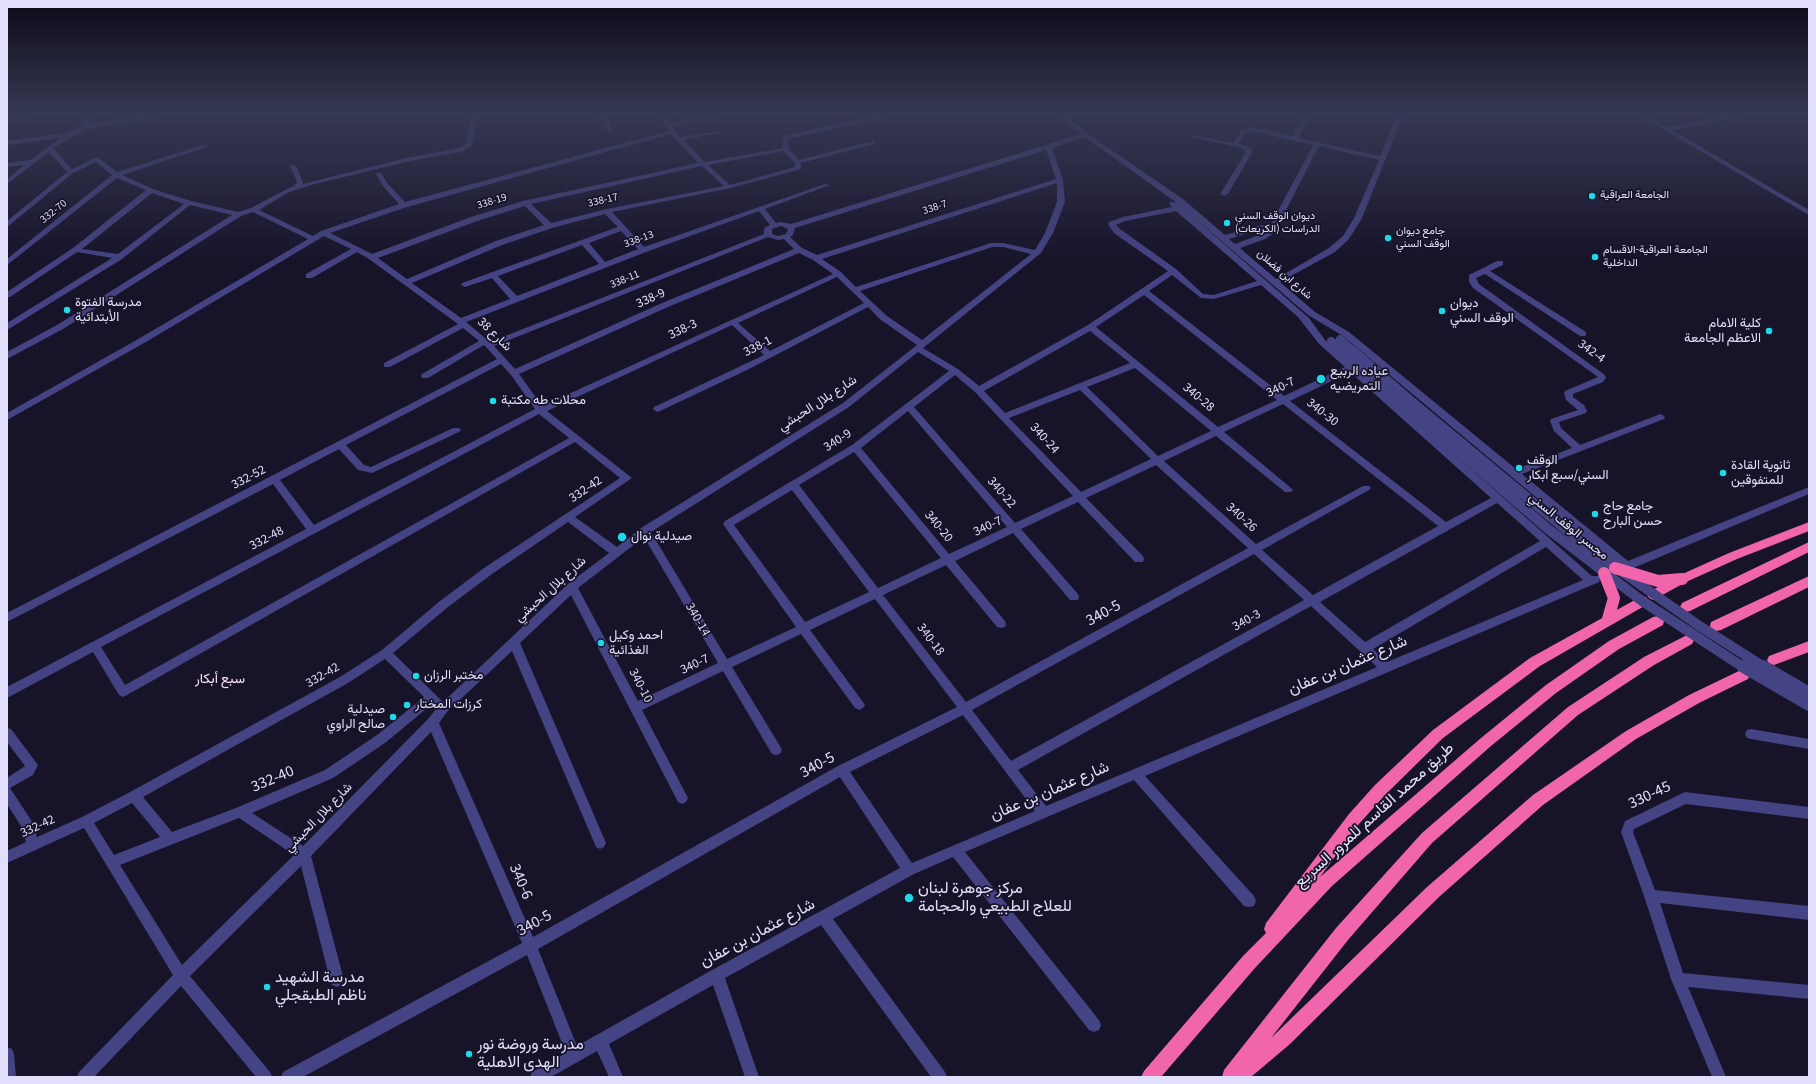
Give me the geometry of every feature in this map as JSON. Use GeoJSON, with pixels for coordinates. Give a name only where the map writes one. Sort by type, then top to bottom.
{"type":"FeatureCollection","features":[{"type":"Feature","properties":{"kind":"highway"},"geometry":{"type":"LineString","coordinates":[[1249,962],[1354,819],[1380,790],[1438,734],[1534,662],[1608,619],[1682,578],[1809,526]]}},
{"type":"Feature","properties":{"kind":"highway"},"geometry":{"type":"LineString","coordinates":[[1686,607],[1809,547]]}},
{"type":"Feature","properties":{"kind":"highway"},"geometry":{"type":"LineString","coordinates":[[1608,619],[1613,606],[1614,598],[1609,582],[1610,572],[1658,580],[1682,578]]}},
{"type":"Feature","properties":{"kind":"highway"},"geometry":{"type":"LineString","coordinates":[[1716,626],[1809,581]]}},
{"type":"Feature","properties":{"kind":"highway","name":"طريق محمد القاسم للمرور السريع"},"geometry":{"type":"LineString","coordinates":[[1150,1077],[1249,962],[1327,881],[1486,742],[1551,689],[1614,645],[1658,621]]}},
{"type":"Feature","properties":{"kind":"highway"},"geometry":{"type":"LineString","coordinates":[[1230,1077],[1342,934],[1427,838],[1573,711],[1649,661],[1687,640]]}},
{"type":"Feature","properties":{"kind":"highway"},"geometry":{"type":"LineString","coordinates":[[1774,660],[1809,646]]}},
{"type":"Feature","properties":{"kind":"highway"},"geometry":{"type":"LineString","coordinates":[[1237,1077],[1294,1029],[1433,892],[1538,800],[1631,735],[1694,698],[1743,675]]}},
{"type":"Feature","properties":{"kind":"street"},"geometry":{"type":"LineString","coordinates":[[7,165],[19,164]]}},
{"type":"Feature","properties":{"kind":"street"},"geometry":{"type":"LineString","coordinates":[[7,182],[30,164]]}},
{"type":"Feature","properties":{"kind":"street"},"geometry":{"type":"LineString","coordinates":[[63,164],[71,172]]}},
{"type":"Feature","properties":{"kind":"street"},"geometry":{"type":"LineString","coordinates":[[7,225],[71,172],[87,164]]}},
{"type":"Feature","properties":{"kind":"street"},"geometry":{"type":"LineString","coordinates":[[103,164],[116,175],[151,190],[189,203],[238,214]]}},
{"type":"Feature","properties":{"kind":"street","name":"332-70"},"geometry":{"type":"LineString","coordinates":[[8,262],[116,175],[146,164]]}},
{"type":"Feature","properties":{"kind":"street"},"geometry":{"type":"LineString","coordinates":[[7,356],[60,327],[238,214],[254,210],[297,188],[391,164]]}},
{"type":"Feature","properties":{"kind":"street"},"geometry":{"type":"LineString","coordinates":[[7,417],[143,340],[324,233],[404,205],[552,164]]}},
{"type":"Feature","properties":{"kind":"street"},"geometry":{"type":"LineString","coordinates":[[703,164],[729,187]]}},
{"type":"Feature","properties":{"kind":"street","name":"338-19"},"geometry":{"type":"LineString","coordinates":[[372,257],[474,219],[526,203],[703,164]]}},
{"type":"Feature","properties":{"kind":"street","name":"338-17"},"geometry":{"type":"LineString","coordinates":[[407,282],[499,243],[549,226],[607,211],[729,187],[799,168],[798,164]]}},
{"type":"Feature","properties":{"kind":"street"},"geometry":{"type":"LineString","coordinates":[[790,227],[792,231],[786,237],[778,238],[768,234],[768,228],[774,225],[781,224],[790,227],[995,164]]}},
{"type":"Feature","properties":{"kind":"street","name":"شارع بلال الحبشي"},"geometry":{"type":"LineString","coordinates":[[84,1077],[181,976],[304,854],[433,722],[443,709],[572,587],[645,531],[846,405],[921,347],[1037,253],[1049,233],[1061,202],[1060,180],[1054,164]]}},
{"type":"Feature","properties":{"kind":"street","name":"شارع ابن فضلان"},"geometry":{"type":"LineString","coordinates":[[1126,164],[1156,185],[1171,193],[1235,247],[1311,313],[1335,340]]}},
{"type":"Feature","properties":{"kind":"street"},"geometry":{"type":"LineString","coordinates":[[1224,194],[1242,164]]}},
{"type":"Feature","properties":{"kind":"street"},"geometry":{"type":"LineString","coordinates":[[1235,247],[1262,237],[1273,226],[1306,164]]}},
{"type":"Feature","properties":{"kind":"street"},"geometry":{"type":"LineString","coordinates":[[1275,282],[1332,250],[1346,237],[1358,218],[1381,164]]}},
{"type":"Feature","properties":{"kind":"street"},"geometry":{"type":"LineString","coordinates":[[1725,164],[1809,213]]}},
{"type":"Feature","properties":{"kind":"street"},"geometry":{"type":"LineString","coordinates":[[293,166],[300,182],[297,188]]}},
{"type":"Feature","properties":{"kind":"street"},"geometry":{"type":"LineString","coordinates":[[379,174],[385,185],[404,205]]}},
{"type":"Feature","properties":{"kind":"street","name":"338-7"},"geometry":{"type":"LineString","coordinates":[[816,258],[1060,180]]}},
{"type":"Feature","properties":{"kind":"street","name":"338-13"},"geometry":{"type":"LineString","coordinates":[[387,365],[462,322],[643,250],[827,185]]}},
{"type":"Feature","properties":{"kind":"street","name":"شارع ابن فضلان"},"geometry":{"type":"LineString","coordinates":[[1156,185],[1155,186],[1159,191],[1301,316],[1335,340]]}},
{"type":"Feature","properties":{"kind":"street"},"geometry":{"type":"LineString","coordinates":[[7,295],[76,250],[151,190]]}},
{"type":"Feature","properties":{"kind":"street"},"geometry":{"type":"LineString","coordinates":[[7,327],[119,257],[189,203]]}},
{"type":"Feature","properties":{"kind":"street"},"geometry":{"type":"LineString","coordinates":[[526,203],[549,226]]}},
{"type":"Feature","properties":{"kind":"street"},"geometry":{"type":"LineString","coordinates":[[760,208],[774,225]]}},
{"type":"Feature","properties":{"kind":"street"},"geometry":{"type":"LineString","coordinates":[[1178,208],[1123,220],[1112,224],[1117,231],[1159,260],[1199,294],[1208,298],[1263,282]]}},
{"type":"Feature","properties":{"kind":"street"},"geometry":{"type":"LineString","coordinates":[[254,210],[313,239]]}},
{"type":"Feature","properties":{"kind":"street"},"geometry":{"type":"LineString","coordinates":[[607,211],[643,250]]}},
{"type":"Feature","properties":{"kind":"street"},"geometry":{"type":"LineString","coordinates":[[1224,238],[1257,228],[1273,226]]}},
{"type":"Feature","properties":{"kind":"street"},"geometry":{"type":"LineString","coordinates":[[465,285],[622,228]]}},
{"type":"Feature","properties":{"kind":"street","name":"شارع 38"},"geometry":{"type":"LineString","coordinates":[[324,233],[372,257],[462,322],[487,343],[514,373],[540,410],[627,478]]}},
{"type":"Feature","properties":{"kind":"street","name":"338-11"},"geometry":{"type":"LineString","coordinates":[[425,376],[487,343],[768,234]]}},
{"type":"Feature","properties":{"kind":"street","name":"340-24"},"geometry":{"type":"LineString","coordinates":[[786,237],[799,250],[816,258],[838,274],[884,318],[978,390],[1005,416],[1079,498],[1139,559]]}},
{"type":"Feature","properties":{"kind":"street"},"geometry":{"type":"LineString","coordinates":[[584,242],[604,265]]}},
{"type":"Feature","properties":{"kind":"street"},"geometry":{"type":"LineString","coordinates":[[855,290],[991,245],[1003,245],[1037,253]]}},
{"type":"Feature","properties":{"kind":"street"},"geometry":{"type":"LineString","coordinates":[[309,276],[357,249]]}},
{"type":"Feature","properties":{"kind":"street"},"geometry":{"type":"LineString","coordinates":[[76,250],[119,257]]}},
{"type":"Feature","properties":{"kind":"street","name":"338-9"},"geometry":{"type":"LineString","coordinates":[[514,373],[665,305],[799,250]]}},
{"type":"Feature","properties":{"kind":"street"},"geometry":{"type":"LineString","coordinates":[[1500,263],[1485,271],[1583,334]]}},
{"type":"Feature","properties":{"kind":"street"},"geometry":{"type":"LineString","coordinates":[[978,390],[1091,327],[1172,271]]}},
{"type":"Feature","properties":{"kind":"street","name":"342-4"},"geometry":{"type":"LineString","coordinates":[[1485,271],[1472,277],[1476,286],[1601,375],[1602,378],[1600,380],[1568,393],[1569,398],[1581,406],[1583,411],[1554,421],[1557,429],[1580,449]]}},
{"type":"Feature","properties":{"kind":"street","name":"338-3"},"geometry":{"type":"LineString","coordinates":[[540,410],[838,274]]}},
{"type":"Feature","properties":{"kind":"street"},"geometry":{"type":"LineString","coordinates":[[493,275],[516,300]]}},
{"type":"Feature","properties":{"kind":"street","name":"340-30"},"geometry":{"type":"LineString","coordinates":[[1144,291],[1446,526]]}},
{"type":"Feature","properties":{"kind":"street","name":"338-1"},"geometry":{"type":"LineString","coordinates":[[657,409],[769,355],[869,304]]}},
{"type":"Feature","properties":{"kind":"street"},"geometry":{"type":"LineString","coordinates":[[1311,313],[1346,334],[1514,474],[1610,572]]}},
{"type":"Feature","properties":{"kind":"street"},"geometry":{"type":"LineString","coordinates":[[1301,316],[1316,336],[1547,542],[1610,572]]}},
{"type":"Feature","properties":{"kind":"street"},"geometry":{"type":"LineString","coordinates":[[733,322],[769,355]]}},
{"type":"Feature","properties":{"kind":"street","name":"340-28"},"geometry":{"type":"LineString","coordinates":[[1091,327],[1288,490]]}},
{"type":"Feature","properties":{"kind":"street","name":"مجسر الوقف السني"},"geometry":{"type":"LineString","coordinates":[[1335,340],[1548,528],[1752,673],[1809,705]]}},
{"type":"Feature","properties":{"kind":"street","name":"332-52"},"geometry":{"type":"LineString","coordinates":[[7,618],[275,480],[502,360]]}},
{"type":"Feature","properties":{"kind":"street"},"geometry":{"type":"LineString","coordinates":[[1005,416],[1136,364]]}},
{"type":"Feature","properties":{"kind":"street","name":"340-7"},"geometry":{"type":"LineString","coordinates":[[636,708],[1351,368]]}},
{"type":"Feature","properties":{"kind":"street","name":"340-9"},"geometry":{"type":"LineString","coordinates":[[804,628],[728,524],[855,447],[955,371]]}},
{"type":"Feature","properties":{"kind":"street","name":"340-26"},"geometry":{"type":"LineString","coordinates":[[1080,385],[1158,461],[1386,668]]}},
{"type":"Feature","properties":{"kind":"street","name":"340-22"},"geometry":{"type":"LineString","coordinates":[[908,406],[1074,597]]}},
{"type":"Feature","properties":{"kind":"street","name":"332-48"},"geometry":{"type":"LineString","coordinates":[[7,693],[540,410]]}},
{"type":"Feature","properties":{"kind":"street"},"geometry":{"type":"LineString","coordinates":[[1514,474],[1661,417]]}},
{"type":"Feature","properties":{"kind":"street"},"geometry":{"type":"LineString","coordinates":[[340,445],[361,468],[372,470],[456,430]]}},
{"type":"Feature","properties":{"kind":"street"},"geometry":{"type":"LineString","coordinates":[[95,646],[123,692],[327,579],[408,531],[576,438]]}},
{"type":"Feature","properties":{"kind":"street","name":"340-20"},"geometry":{"type":"LineString","coordinates":[[855,447],[1001,624]]}},
{"type":"Feature","properties":{"kind":"street","name":"332-42"},"geometry":{"type":"LineString","coordinates":[[7,857],[86,821],[134,796],[344,680],[386,653],[444,604],[488,571],[570,518],[627,478]]}},
{"type":"Feature","properties":{"kind":"street"},"geometry":{"type":"LineString","coordinates":[[275,480],[312,530]]}},
{"type":"Feature","properties":{"kind":"street","name":"340-18"},"geometry":{"type":"LineString","coordinates":[[794,484],[1044,813]]}},
{"type":"Feature","properties":{"kind":"street","name":"340-5"},"geometry":{"type":"LineString","coordinates":[[288,1077],[530,946],[842,770],[964,709],[1256,550],[1366,488]]}},
{"type":"Feature","properties":{"kind":"street","name":"شارع عثمان بن عفان"},"geometry":{"type":"LineString","coordinates":[[537,1077],[909,870],[1610,572],[1809,490]]}},
{"type":"Feature","properties":{"kind":"street","name":"340-3"},"geometry":{"type":"LineString","coordinates":[[1010,768],[1498,498]]}},
{"type":"Feature","properties":{"kind":"street"},"geometry":{"type":"LineString","coordinates":[[570,518],[617,553]]}},
{"type":"Feature","properties":{"kind":"street","name":"340-14"},"geometry":{"type":"LineString","coordinates":[[645,531],[724,666],[776,750]]}},
{"type":"Feature","properties":{"kind":"street"},"geometry":{"type":"LineString","coordinates":[[1365,648],[1547,542]]}},
{"type":"Feature","properties":{"kind":"street","name":"340-10"},"geometry":{"type":"LineString","coordinates":[[572,587],[682,798]]}},
{"type":"Feature","properties":{"kind":"street","name":"مجسر الوقف السني"},"geometry":{"type":"LineString","coordinates":[[1647,598],[1809,693]]}},
{"type":"Feature","properties":{"kind":"street"},"geometry":{"type":"LineString","coordinates":[[804,628],[858,705]]}},
{"type":"Feature","properties":{"kind":"street"},"geometry":{"type":"LineString","coordinates":[[514,643],[600,843]]}},
{"type":"Feature","properties":{"kind":"street"},"geometry":{"type":"LineString","coordinates":[[386,653],[443,709]]}},
{"type":"Feature","properties":{"kind":"street","name":"332-40"},"geometry":{"type":"LineString","coordinates":[[111,862],[240,812],[330,774],[381,739],[431,698]]}},
{"type":"Feature","properties":{"kind":"street","name":"340-6"},"geometry":{"type":"LineString","coordinates":[[433,722],[530,946],[574,1056]]}},
{"type":"Feature","properties":{"kind":"street"},"geometry":{"type":"LineString","coordinates":[[7,733],[32,765],[30,771],[7,784]]}},
{"type":"Feature","properties":{"kind":"street"},"geometry":{"type":"LineString","coordinates":[[1751,734],[1809,744]]}},
{"type":"Feature","properties":{"kind":"street"},"geometry":{"type":"LineString","coordinates":[[842,770],[909,870]]}},
{"type":"Feature","properties":{"kind":"street"},"geometry":{"type":"LineString","coordinates":[[1136,774],[1249,901]]}},
{"type":"Feature","properties":{"kind":"street"},"geometry":{"type":"LineString","coordinates":[[7,793],[27,824],[33,845]]}},
{"type":"Feature","properties":{"kind":"street"},"geometry":{"type":"LineString","coordinates":[[134,796],[170,839]]}},
{"type":"Feature","properties":{"kind":"street","name":"330-45"},"geometry":{"type":"LineString","coordinates":[[1651,896],[1627,832],[1629,825],[1634,821],[1685,798],[1809,813]]}},
{"type":"Feature","properties":{"kind":"street"},"geometry":{"type":"LineString","coordinates":[[240,812],[304,854],[337,980]]}},
{"type":"Feature","properties":{"kind":"street"},"geometry":{"type":"LineString","coordinates":[[86,821],[181,976],[265,1077]]}},
{"type":"Feature","properties":{"kind":"street"},"geometry":{"type":"LineString","coordinates":[[956,851],[1094,1025]]}},
{"type":"Feature","properties":{"kind":"street"},"geometry":{"type":"LineString","coordinates":[[1719,1077],[1678,979],[1651,896],[1809,913]]}},
{"type":"Feature","properties":{"kind":"street"},"geometry":{"type":"LineString","coordinates":[[824,918],[940,1077]]}},
{"type":"Feature","properties":{"kind":"street"},"geometry":{"type":"LineString","coordinates":[[718,975],[752,1077]]}},
{"type":"Feature","properties":{"kind":"street"},"geometry":{"type":"LineString","coordinates":[[1678,979],[1809,992]]}},
{"type":"Feature","properties":{"kind":"street"},"geometry":{"type":"LineString","coordinates":[[600,1041],[616,1077]]}},
{"type":"Feature","properties":{"kind":"street"},"geometry":{"type":"LineString","coordinates":[[7,1054],[9,1077]]}},
{"type":"Feature","properties":{"kind":"place","name":"الجامعة العراقية"},"geometry":{"type":"Point","coordinates":[1592,196]}},
{"type":"Feature","properties":{"kind":"place","name":"ديوان الوقف السني الدراسات (الكريعات)"},"geometry":{"type":"Point","coordinates":[1227,223]}},
{"type":"Feature","properties":{"kind":"place","name":"جامع ديوان الوقف السني"},"geometry":{"type":"Point","coordinates":[1388,238]}},
{"type":"Feature","properties":{"kind":"place","name":"الجامعة العراقية-الاقسام الداخلية"},"geometry":{"type":"Point","coordinates":[1595,257]}},
{"type":"Feature","properties":{"kind":"place","name":"مدرسة الفتوة الأبتدائية"},"geometry":{"type":"Point","coordinates":[67,310]}},
{"type":"Feature","properties":{"kind":"place","name":"ديوان الوقف السني"},"geometry":{"type":"Point","coordinates":[1442,311]}},
{"type":"Feature","properties":{"kind":"place","name":"كلية الامام الاعظم الجامعة"},"geometry":{"type":"Point","coordinates":[1769,331]}},
{"type":"Feature","properties":{"kind":"place","name":"عياده الربيع التمريضيه"},"geometry":{"type":"Point","coordinates":[1321,379]}},
{"type":"Feature","properties":{"kind":"place","name":"محلات طه مكتبة"},"geometry":{"type":"Point","coordinates":[493,401]}},
{"type":"Feature","properties":{"kind":"place","name":"الوقف السني/سبع ابكار"},"geometry":{"type":"Point","coordinates":[1519,468]}},
{"type":"Feature","properties":{"kind":"place","name":"ثانوية القادة للمتفوقين"},"geometry":{"type":"Point","coordinates":[1723,473]}},
{"type":"Feature","properties":{"kind":"place","name":"جامع حاج حسن البارح"},"geometry":{"type":"Point","coordinates":[1595,514]}},
{"type":"Feature","properties":{"kind":"place","name":"صيدلية نوال"},"geometry":{"type":"Point","coordinates":[622,537]}},
{"type":"Feature","properties":{"kind":"place","name":"احمد وكيل الغذائية"},"geometry":{"type":"Point","coordinates":[601,643]}},
{"type":"Feature","properties":{"kind":"place","name":"مختبر الرزان"},"geometry":{"type":"Point","coordinates":[416,676]}},
{"type":"Feature","properties":{"kind":"place","name":"كرزات المختار"},"geometry":{"type":"Point","coordinates":[407,705]}},
{"type":"Feature","properties":{"kind":"place","name":"صيدلية صالح الراوي"},"geometry":{"type":"Point","coordinates":[393,717]}},
{"type":"Feature","properties":{"kind":"place","name":"مركز جوهرة لبنان للعلاج الطبيعي والحجامة"},"geometry":{"type":"Point","coordinates":[909,898]}},
{"type":"Feature","properties":{"kind":"place","name":"مدرسة الشهيد ناظم الطبقجلي"},"geometry":{"type":"Point","coordinates":[267,987]}},
{"type":"Feature","properties":{"kind":"place","name":"مدرسة وروضة نور الهدى الاهلية"},"geometry":{"type":"Point","coordinates":[469,1054]}},
{"type":"Feature","properties":{"kind":"district","name":"سبع أبكار"},"geometry":{"type":"Point","coordinates":[220,680]}}]}
